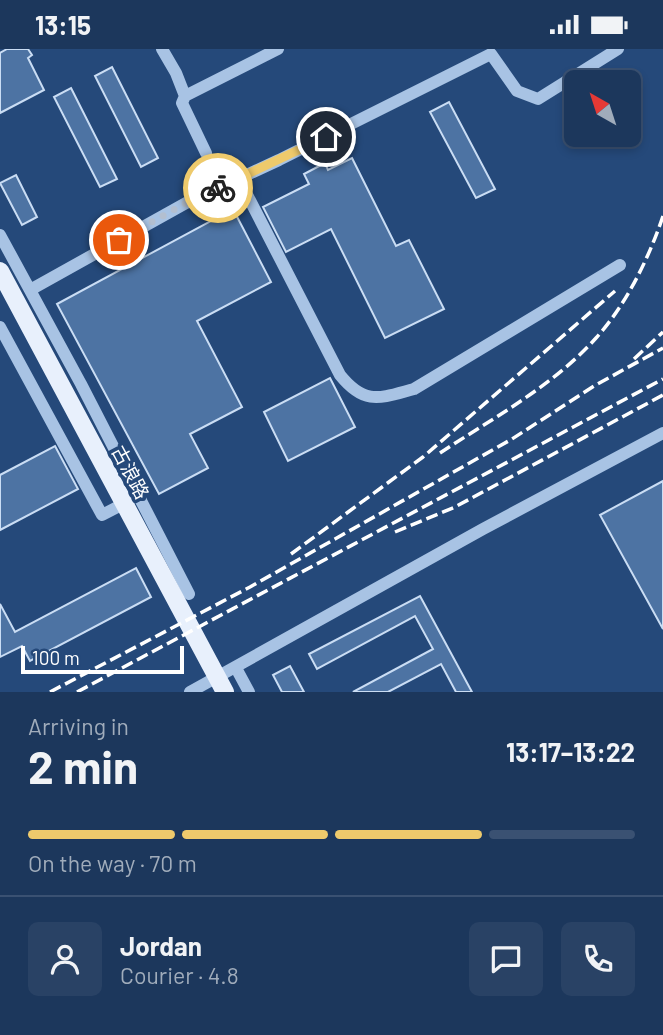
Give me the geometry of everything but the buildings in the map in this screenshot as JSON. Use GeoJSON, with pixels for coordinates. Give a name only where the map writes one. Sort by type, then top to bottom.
{"type":"FeatureCollection","features":[{"type":"Feature","properties":{"kind":"main road","name":"古浪路"},"geometry":{"type":"LineString","coordinates":[[0,271],[225,692]]}},
{"type":"Feature","properties":{"kind":"street"},"geometry":{"type":"LineString","coordinates":[[162,49],[185,96]]}},
{"type":"Feature","properties":{"kind":"street"},"geometry":{"type":"LineString","coordinates":[[206,153],[182,103],[185,96],[278,49]]}},
{"type":"Feature","properties":{"kind":"street"},"geometry":{"type":"LineString","coordinates":[[30,290],[186,203],[491,54],[517,91],[538,99],[618,49]]}},
{"type":"Feature","properties":{"kind":"street"},"geometry":{"type":"LineString","coordinates":[[239,179],[340,375],[352,390],[369,398],[414,389],[620,265]]}},
{"type":"Feature","properties":{"kind":"street"},"geometry":{"type":"LineString","coordinates":[[0,235],[189,594]]}},
{"type":"Feature","properties":{"kind":"street"},"geometry":{"type":"LineString","coordinates":[[0,327],[102,515],[139,496]]}},
{"type":"Feature","properties":{"kind":"street"},"geometry":{"type":"LineString","coordinates":[[190,692],[206,688],[236,668],[483,529],[663,433]]}},
{"type":"Feature","properties":{"kind":"street"},"geometry":{"type":"LineString","coordinates":[[236,668],[248,692]]}},
{"type":"Feature","properties":{"kind":"railway"},"geometry":{"type":"LineString","coordinates":[[440,453],[542,386],[596,338],[636,280],[663,216]]}},
{"type":"Feature","properties":{"kind":"railway"},"geometry":{"type":"LineString","coordinates":[[291,554],[423,457],[615,291]]}},
{"type":"Feature","properties":{"kind":"railway"},"geometry":{"type":"LineString","coordinates":[[634,359],[663,332]]}},
{"type":"Feature","properties":{"kind":"railway"},"geometry":{"type":"LineString","coordinates":[[50,692],[250,587],[512,439],[594,386],[663,348]]}},
{"type":"Feature","properties":{"kind":"railway"},"geometry":{"type":"LineString","coordinates":[[77,692],[663,379]]}},
{"type":"Feature","properties":{"kind":"railway"},"geometry":{"type":"LineString","coordinates":[[395,532],[455,507],[663,395]]}},
{"type":"Feature","properties":{"kind":"way so far"},"geometry":{"type":"LineString","coordinates":[[119,240],[218,188]]}},
{"type":"Feature","properties":{"kind":"route"},"geometry":{"type":"LineString","coordinates":[[218,188],[326,137]]}}]}
